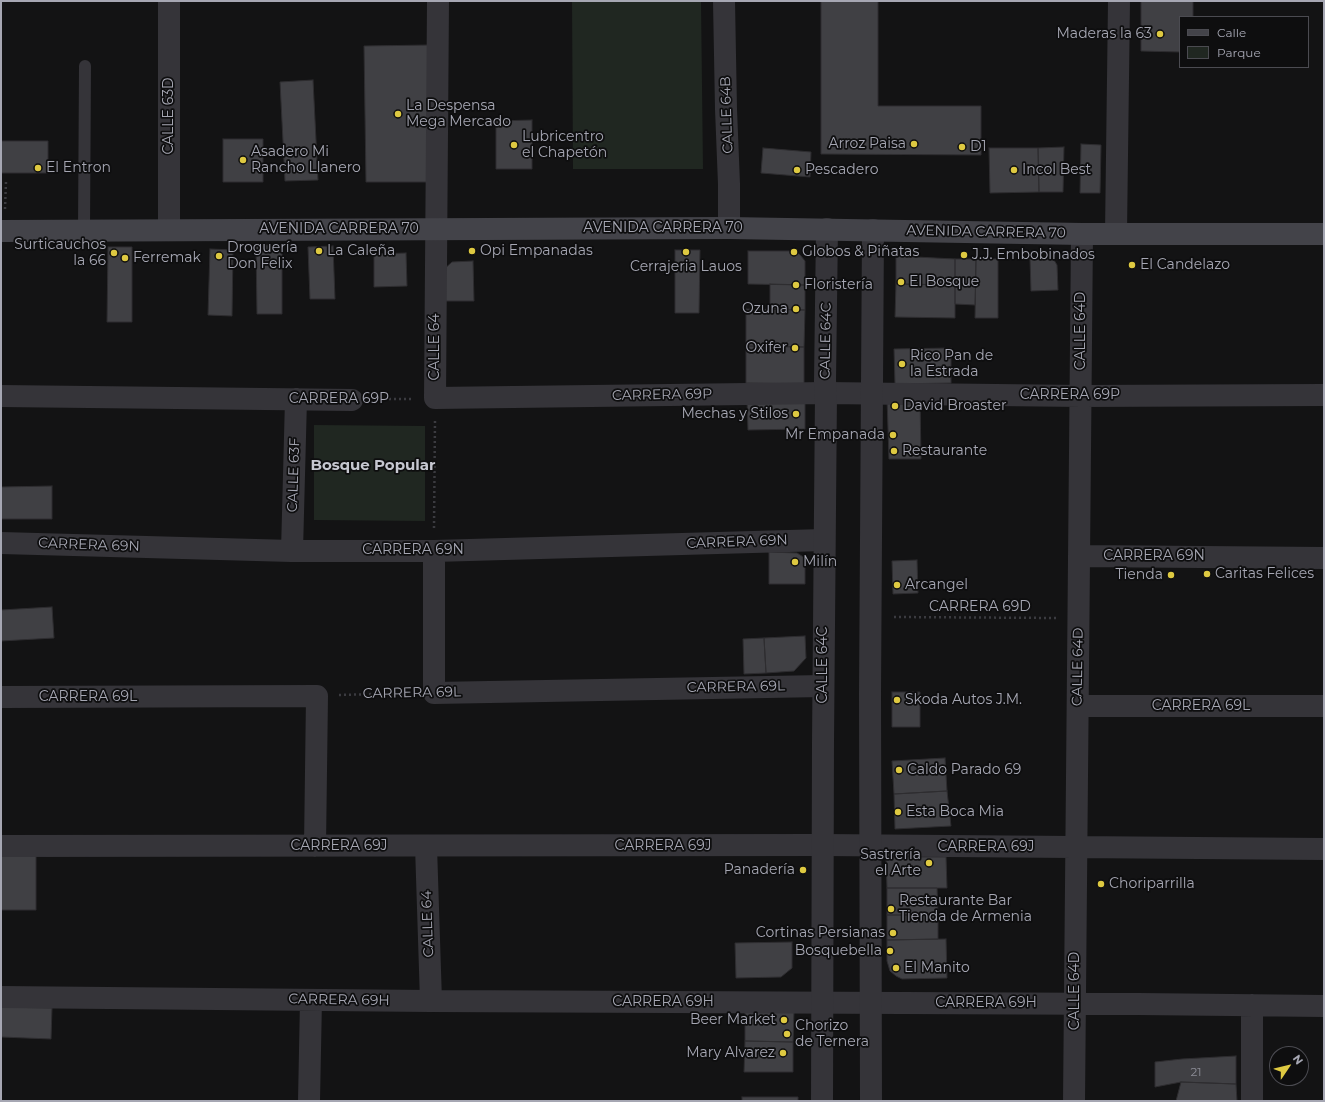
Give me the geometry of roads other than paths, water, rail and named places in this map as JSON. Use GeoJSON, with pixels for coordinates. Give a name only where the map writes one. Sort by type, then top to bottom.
{"type":"FeatureCollection","features":[{"type":"Feature","properties":{"kind":"main road","name":"AVENIDA CARRERA 70"},"geometry":{"type":"LineString","coordinates":[[1,230],[729,228],[1082,234],[1324,234]]}},
{"type":"Feature","properties":{"kind":"street","name":"CALLE 63D"},"geometry":{"type":"LineString","coordinates":[[169,1],[169,230]]}},
{"type":"Feature","properties":{"kind":"street","name":"CALLE 64"},"geometry":{"type":"LineString","coordinates":[[435,398],[438,1]]}},
{"type":"Feature","properties":{"kind":"street","name":"CALLE 64B"},"geometry":{"type":"LineString","coordinates":[[724,1],[729,228]]}},
{"type":"Feature","properties":{"kind":"street"},"geometry":{"type":"LineString","coordinates":[[1116,234],[1119,1]]}},
{"type":"Feature","properties":{"kind":"street","name":"CALLE 64C"},"geometry":{"type":"LineString","coordinates":[[822,1101],[822,845],[827,229]]}},
{"type":"Feature","properties":{"kind":"street"},"geometry":{"type":"LineString","coordinates":[[870,1101],[873,230]]}},
{"type":"Feature","properties":{"kind":"street","name":"CALLE 64D"},"geometry":{"type":"LineString","coordinates":[[1074,1101],[1082,234]]}},
{"type":"Feature","properties":{"kind":"street","name":"CARRERA 69P"},"geometry":{"type":"LineString","coordinates":[[435,398],[826,393],[1081,396],[1324,395]]}},
{"type":"Feature","properties":{"kind":"street","name":"CARRERA 69P"},"geometry":{"type":"LineString","coordinates":[[1,396],[352,400]]}},
{"type":"Feature","properties":{"kind":"street","name":"CALLE 63F"},"geometry":{"type":"LineString","coordinates":[[292,551],[296,399]]}},
{"type":"Feature","properties":{"kind":"street","name":"CARRERA 69N"},"geometry":{"type":"LineString","coordinates":[[1,543],[292,551],[434,551],[824,540]]}},
{"type":"Feature","properties":{"kind":"street","name":"CARRERA 69L"},"geometry":{"type":"LineString","coordinates":[[434,551],[434,693],[823,686]]}},
{"type":"Feature","properties":{"kind":"street","name":"CARRERA 69N"},"geometry":{"type":"LineString","coordinates":[[1079,556],[1324,558]]}},
{"type":"Feature","properties":{"kind":"street","name":"CARRERA 69L"},"geometry":{"type":"LineString","coordinates":[[1,697],[317,696],[315,846]]}},
{"type":"Feature","properties":{"kind":"street","name":"CARRERA 69L"},"geometry":{"type":"LineString","coordinates":[[1078,706],[1324,706]]}},
{"type":"Feature","properties":{"kind":"street","name":"CARRERA 69J"},"geometry":{"type":"LineString","coordinates":[[1,846],[822,845],[1324,849]]}},
{"type":"Feature","properties":{"kind":"street","name":"CALLE 64"},"geometry":{"type":"LineString","coordinates":[[426,846],[431,1001]]}},
{"type":"Feature","properties":{"kind":"street","name":"CARRERA 69H"},"geometry":{"type":"LineString","coordinates":[[1,997],[1324,1006]]}},
{"type":"Feature","properties":{"kind":"street"},"geometry":{"type":"LineString","coordinates":[[309,1101],[311,1000]]}},
{"type":"Feature","properties":{"kind":"street"},"geometry":{"type":"LineString","coordinates":[[1252,1005],[1252,1101]]}},
{"type":"Feature","properties":{"kind":"lane"},"geometry":{"type":"LineString","coordinates":[[84,230],[85,66]]}},
{"type":"Feature","properties":{"kind":"place","name":"Maderas la 63"},"geometry":{"type":"Point","coordinates":[1160,34]}},
{"type":"Feature","properties":{"kind":"place","name":"La Despensa Mega Mercado"},"geometry":{"type":"Point","coordinates":[398,114]}},
{"type":"Feature","properties":{"kind":"place","name":"Arroz Paisa"},"geometry":{"type":"Point","coordinates":[914,144]}},
{"type":"Feature","properties":{"kind":"place","name":"Lubricentro el Chapetón"},"geometry":{"type":"Point","coordinates":[514,145]}},
{"type":"Feature","properties":{"kind":"place","name":"D1"},"geometry":{"type":"Point","coordinates":[962,147]}},
{"type":"Feature","properties":{"kind":"place","name":"Asadero Mi Rancho Llanero"},"geometry":{"type":"Point","coordinates":[243,160]}},
{"type":"Feature","properties":{"kind":"place","name":"El Entron"},"geometry":{"type":"Point","coordinates":[38,168]}},
{"type":"Feature","properties":{"kind":"place","name":"Pescadero"},"geometry":{"type":"Point","coordinates":[797,170]}},
{"type":"Feature","properties":{"kind":"place","name":"Incol Best"},"geometry":{"type":"Point","coordinates":[1014,170]}},
{"type":"Feature","properties":{"kind":"place","name":"La Caleña"},"geometry":{"type":"Point","coordinates":[319,251]}},
{"type":"Feature","properties":{"kind":"place","name":"Opi Empanadas"},"geometry":{"type":"Point","coordinates":[472,251]}},
{"type":"Feature","properties":{"kind":"place","name":"Cerrajeria Lauos"},"geometry":{"type":"Point","coordinates":[686,252]}},
{"type":"Feature","properties":{"kind":"place","name":"Globos & Piñatas"},"geometry":{"type":"Point","coordinates":[794,252]}},
{"type":"Feature","properties":{"kind":"place","name":"Surticauchos la 66"},"geometry":{"type":"Point","coordinates":[114,253]}},
{"type":"Feature","properties":{"kind":"place","name":"J.J. Embobinados"},"geometry":{"type":"Point","coordinates":[964,255]}},
{"type":"Feature","properties":{"kind":"place","name":"Droguería Don Felix"},"geometry":{"type":"Point","coordinates":[219,256]}},
{"type":"Feature","properties":{"kind":"place","name":"Ferremak"},"geometry":{"type":"Point","coordinates":[125,258]}},
{"type":"Feature","properties":{"kind":"place","name":"El Candelazo"},"geometry":{"type":"Point","coordinates":[1132,265]}},
{"type":"Feature","properties":{"kind":"place","name":"El Bosque"},"geometry":{"type":"Point","coordinates":[901,282]}},
{"type":"Feature","properties":{"kind":"place","name":"Floristería"},"geometry":{"type":"Point","coordinates":[796,285]}},
{"type":"Feature","properties":{"kind":"place","name":"Ozuna"},"geometry":{"type":"Point","coordinates":[796,309]}},
{"type":"Feature","properties":{"kind":"place","name":"Oxifer"},"geometry":{"type":"Point","coordinates":[795,348]}},
{"type":"Feature","properties":{"kind":"place","name":"Rico Pan de la Estrada"},"geometry":{"type":"Point","coordinates":[902,364]}},
{"type":"Feature","properties":{"kind":"place","name":"David Broaster"},"geometry":{"type":"Point","coordinates":[895,406]}},
{"type":"Feature","properties":{"kind":"place","name":"Mechas y Stilos"},"geometry":{"type":"Point","coordinates":[796,414]}},
{"type":"Feature","properties":{"kind":"place","name":"Mr Empanada"},"geometry":{"type":"Point","coordinates":[893,435]}},
{"type":"Feature","properties":{"kind":"place","name":"Restaurante"},"geometry":{"type":"Point","coordinates":[894,451]}},
{"type":"Feature","properties":{"kind":"place","name":"Milín"},"geometry":{"type":"Point","coordinates":[795,562]}},
{"type":"Feature","properties":{"kind":"place","name":"Caritas Felices"},"geometry":{"type":"Point","coordinates":[1207,574]}},
{"type":"Feature","properties":{"kind":"place","name":"Tienda"},"geometry":{"type":"Point","coordinates":[1171,575]}},
{"type":"Feature","properties":{"kind":"place","name":"Arcangel"},"geometry":{"type":"Point","coordinates":[897,585]}},
{"type":"Feature","properties":{"kind":"place","name":"Skoda Autos J.M."},"geometry":{"type":"Point","coordinates":[897,700]}},
{"type":"Feature","properties":{"kind":"place","name":"Caldo Parado 69"},"geometry":{"type":"Point","coordinates":[899,770]}},
{"type":"Feature","properties":{"kind":"place","name":"Esta Boca Mia"},"geometry":{"type":"Point","coordinates":[898,812]}},
{"type":"Feature","properties":{"kind":"place","name":"Sastrería el Arte"},"geometry":{"type":"Point","coordinates":[929,863]}},
{"type":"Feature","properties":{"kind":"place","name":"Panadería"},"geometry":{"type":"Point","coordinates":[803,870]}},
{"type":"Feature","properties":{"kind":"place","name":"Choriparrilla"},"geometry":{"type":"Point","coordinates":[1101,884]}},
{"type":"Feature","properties":{"kind":"place","name":"Restaurante Bar Tienda de Armenia"},"geometry":{"type":"Point","coordinates":[891,909]}},
{"type":"Feature","properties":{"kind":"place","name":"Cortinas Persianas"},"geometry":{"type":"Point","coordinates":[893,933]}},
{"type":"Feature","properties":{"kind":"place","name":"Bosquebella"},"geometry":{"type":"Point","coordinates":[890,951]}},
{"type":"Feature","properties":{"kind":"place","name":"El Manito"},"geometry":{"type":"Point","coordinates":[896,968]}},
{"type":"Feature","properties":{"kind":"place","name":"Beer Market"},"geometry":{"type":"Point","coordinates":[784,1020]}},
{"type":"Feature","properties":{"kind":"place","name":"Chorizo de Ternera"},"geometry":{"type":"Point","coordinates":[787,1034]}},
{"type":"Feature","properties":{"kind":"place","name":"Mary Alvarez"},"geometry":{"type":"Point","coordinates":[783,1053]}},
{"type":"Feature","properties":{"kind":"district","name":"Bosque Popular"},"geometry":{"type":"Point","coordinates":[373,466]}}]}
